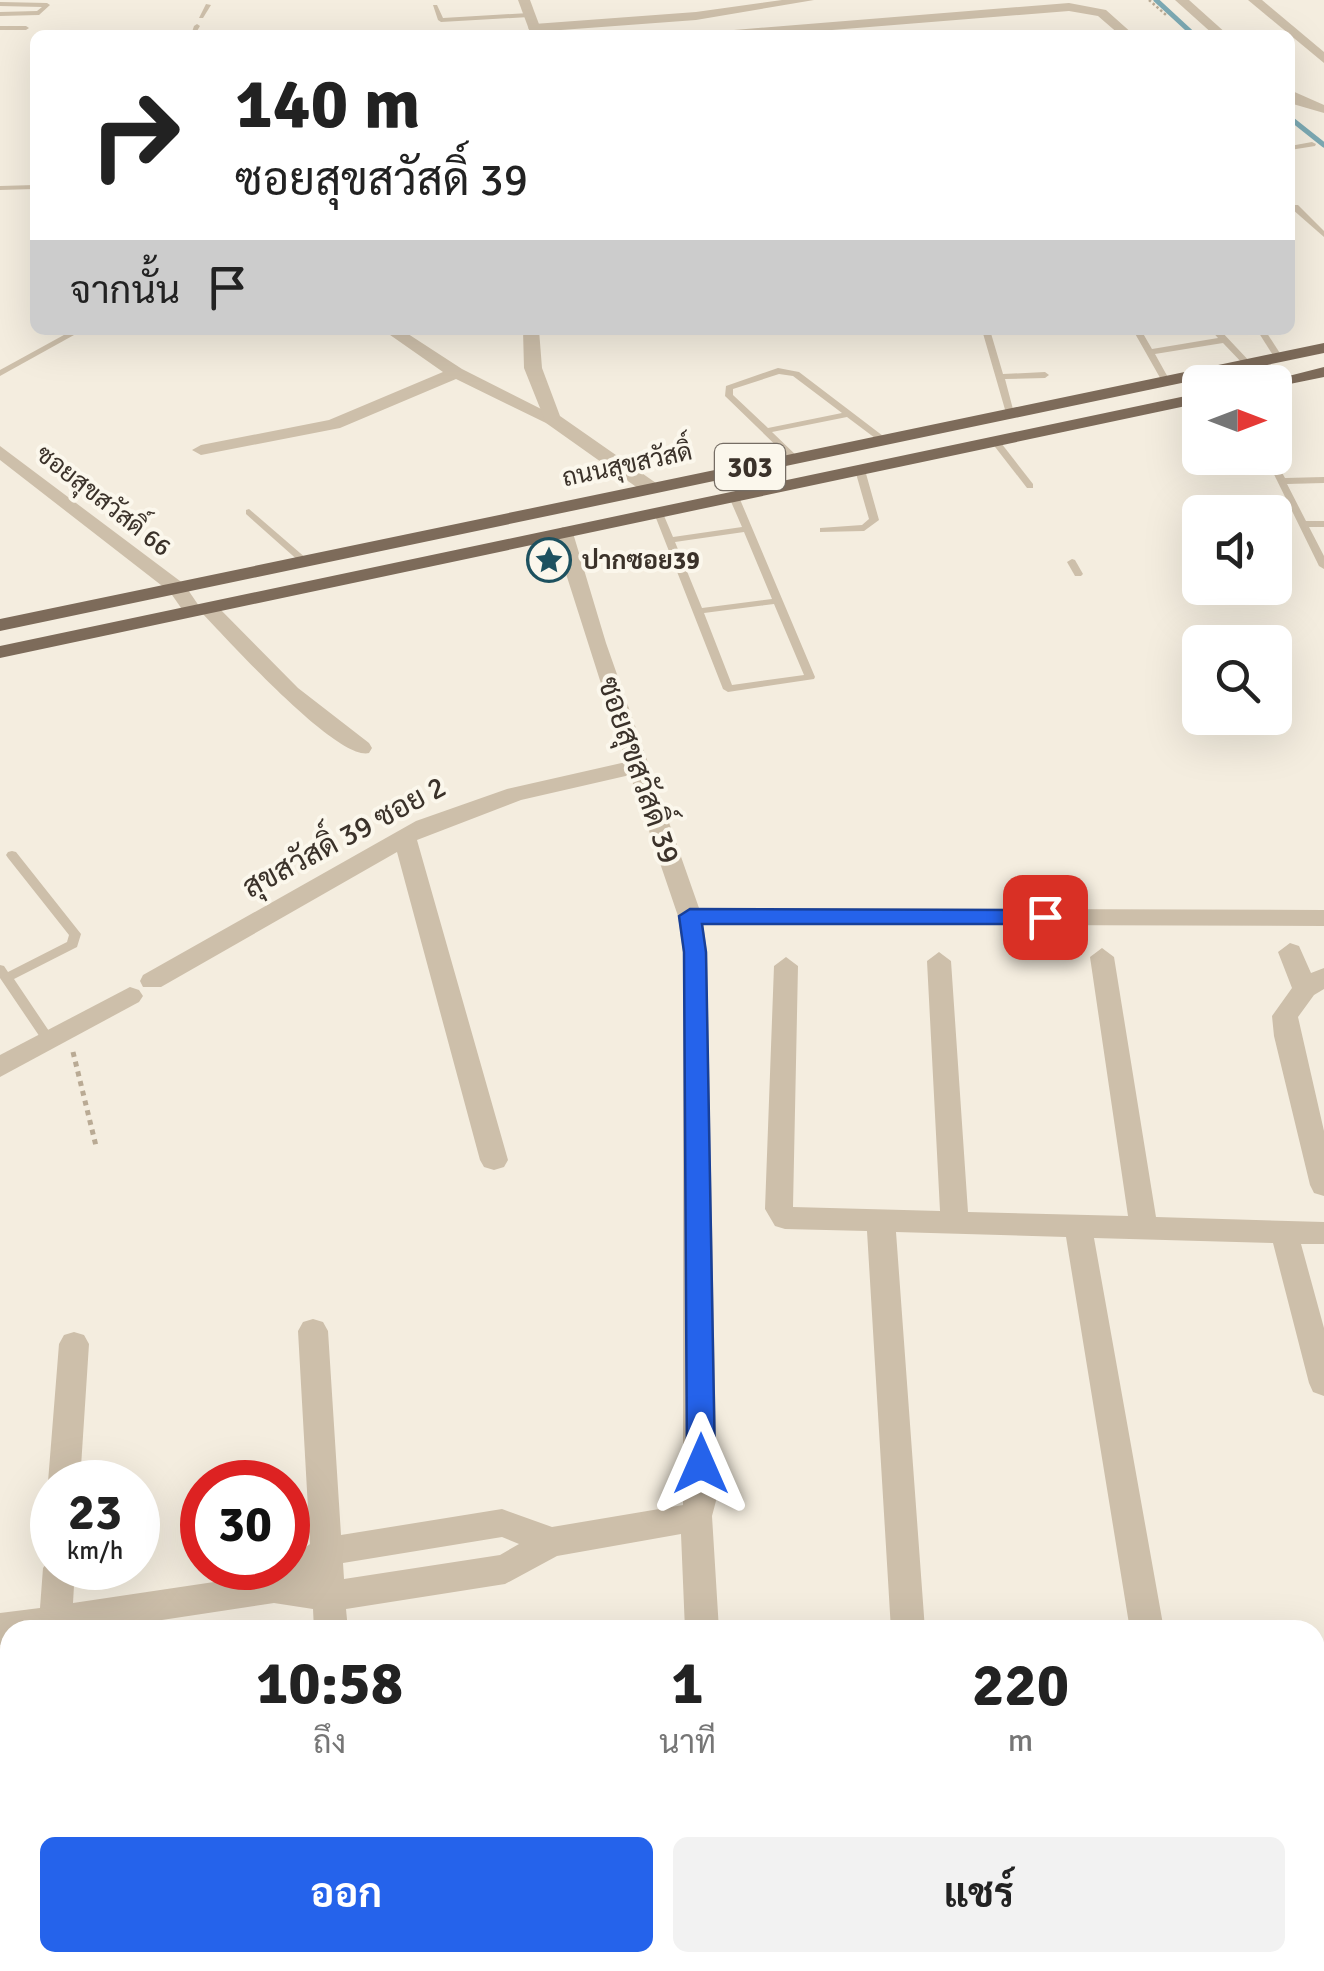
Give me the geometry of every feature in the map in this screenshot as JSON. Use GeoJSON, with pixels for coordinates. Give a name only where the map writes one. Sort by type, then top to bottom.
{"type":"FeatureCollection","features":[{"type":"Feature","properties":{"kind":"main road","name":"ถนนสุขสวัสดิ์"},"geometry":{"type":"LineString","coordinates":[[0,625],[1324,348]]}},
{"type":"Feature","properties":{"kind":"main road"},"geometry":{"type":"LineString","coordinates":[[1292,378],[1324,372]]}},
{"type":"Feature","properties":{"kind":"main road","name":"ถนนสุขสวัสดิ์"},"geometry":{"type":"LineString","coordinates":[[0,652],[1182,402]]}},
{"type":"Feature","properties":{"kind":"street"},"geometry":{"type":"LineString","coordinates":[[524,0],[533,26],[696,16],[808,0]]}},
{"type":"Feature","properties":{"kind":"street"},"geometry":{"type":"LineString","coordinates":[[1181,0],[1216,30]]}},
{"type":"Feature","properties":{"kind":"street"},"geometry":{"type":"LineString","coordinates":[[1254,0],[1289,30]]}},
{"type":"Feature","properties":{"kind":"street"},"geometry":{"type":"LineString","coordinates":[[786,30],[1080,7],[1102,14],[1122,30]]}},
{"type":"Feature","properties":{"kind":"street"},"geometry":{"type":"LineString","coordinates":[[1295,35],[1324,60]]}},
{"type":"Feature","properties":{"kind":"street"},"geometry":{"type":"LineString","coordinates":[[1295,98],[1324,108]]}},
{"type":"Feature","properties":{"kind":"street"},"geometry":{"type":"LineString","coordinates":[[399,335],[456,373],[552,420],[649,487]]}},
{"type":"Feature","properties":{"kind":"street"},"geometry":{"type":"LineString","coordinates":[[531,335],[533,368],[552,420]]}},
{"type":"Feature","properties":{"kind":"street"},"geometry":{"type":"LineString","coordinates":[[201,450],[334,424],[456,373]]}},
{"type":"Feature","properties":{"kind":"street","name":"ซอยสุขสวัสดิ์ 66"},"geometry":{"type":"LineString","coordinates":[[0,452],[177,588],[290,693],[361,748]]}},
{"type":"Feature","properties":{"kind":"street","name":"ซอยสุขสวัสดิ์ 39"},"geometry":{"type":"LineString","coordinates":[[563,533],[690,916],[695,952],[701,1497],[696,1516],[701,1620]]}},
{"type":"Feature","properties":{"kind":"street","name":"สุขสวัสดิ์ 39 ซอย 2"},"geometry":{"type":"LineString","coordinates":[[152,981],[404,836],[466,808],[638,766]]}},
{"type":"Feature","properties":{"kind":"street"},"geometry":{"type":"LineString","coordinates":[[404,836],[494,1160]]}},
{"type":"Feature","properties":{"kind":"street"},"geometry":{"type":"LineString","coordinates":[[690,916],[1286,936],[1324,918]]}},
{"type":"Feature","properties":{"kind":"street"},"geometry":{"type":"LineString","coordinates":[[1286,936],[1315,983],[1285,1016],[1286,1036],[1324,1185]]}},
{"type":"Feature","properties":{"kind":"street"},"geometry":{"type":"LineString","coordinates":[[1102,957],[1144,1229]]}},
{"type":"Feature","properties":{"kind":"street"},"geometry":{"type":"LineString","coordinates":[[939,960],[955,1225]]}},
{"type":"Feature","properties":{"kind":"street"},"geometry":{"type":"LineString","coordinates":[[786,966],[778,1210],[786,1218],[1324,1233]]}},
{"type":"Feature","properties":{"kind":"street"},"geometry":{"type":"LineString","coordinates":[[0,1068],[130,996]]}},
{"type":"Feature","properties":{"kind":"street"},"geometry":{"type":"LineString","coordinates":[[881,1223],[907,1620]]}},
{"type":"Feature","properties":{"kind":"street"},"geometry":{"type":"LineString","coordinates":[[1078,1227],[1144,1620]]}},
{"type":"Feature","properties":{"kind":"street"},"geometry":{"type":"LineString","coordinates":[[1284,1232],[1324,1383]]}},
{"type":"Feature","properties":{"kind":"street"},"geometry":{"type":"LineString","coordinates":[[314,1331],[330,1620]]}},
{"type":"Feature","properties":{"kind":"street"},"geometry":{"type":"LineString","coordinates":[[66,1460],[74,1344]]}},
{"type":"Feature","properties":{"kind":"street"},"geometry":{"type":"LineString","coordinates":[[288,1590],[330,1596],[506,1569],[552,1542],[664,1525],[696,1516]]}},
{"type":"Feature","properties":{"kind":"street"},"geometry":{"type":"LineString","coordinates":[[310,1562],[324,1552],[502,1523],[552,1542]]}},
{"type":"Feature","properties":{"kind":"street"},"geometry":{"type":"LineString","coordinates":[[55,1620],[57,1590]]}},
{"type":"Feature","properties":{"kind":"street"},"geometry":{"type":"LineString","coordinates":[[90,1620],[262,1590]]}},
{"type":"Feature","properties":{"kind":"lane"},"geometry":{"type":"LineString","coordinates":[[0,4],[47,5],[39,14],[0,14]]}},
{"type":"Feature","properties":{"kind":"lane"},"geometry":{"type":"LineString","coordinates":[[202,17],[208,5]]}},
{"type":"Feature","properties":{"kind":"lane"},"geometry":{"type":"LineString","coordinates":[[435,6],[441,20],[533,26]]}},
{"type":"Feature","properties":{"kind":"lane"},"geometry":{"type":"LineString","coordinates":[[0,28],[26,28]]}},
{"type":"Feature","properties":{"kind":"lane"},"geometry":{"type":"LineString","coordinates":[[1295,147],[1312,144]]}},
{"type":"Feature","properties":{"kind":"lane"},"geometry":{"type":"LineString","coordinates":[[0,188],[30,188]]}},
{"type":"Feature","properties":{"kind":"lane"},"geometry":{"type":"LineString","coordinates":[[1295,207],[1324,235]]}},
{"type":"Feature","properties":{"kind":"lane"},"geometry":{"type":"LineString","coordinates":[[0,374],[70,335]]}},
{"type":"Feature","properties":{"kind":"lane"},"geometry":{"type":"LineString","coordinates":[[987,335],[1010,413]]}},
{"type":"Feature","properties":{"kind":"lane"},"geometry":{"type":"LineString","coordinates":[[1140,335],[1166,381]]}},
{"type":"Feature","properties":{"kind":"lane"},"geometry":{"type":"LineString","coordinates":[[1220,335],[1248,364]]}},
{"type":"Feature","properties":{"kind":"lane"},"geometry":{"type":"LineString","coordinates":[[1264,335],[1279,358]]}},
{"type":"Feature","properties":{"kind":"lane"},"geometry":{"type":"LineString","coordinates":[[1150,352],[1224,340]]}},
{"type":"Feature","properties":{"kind":"lane"},"geometry":{"type":"LineString","coordinates":[[794,458],[728,396],[729,388],[787,372],[796,374],[882,439]]}},
{"type":"Feature","properties":{"kind":"lane"},"geometry":{"type":"LineString","coordinates":[[1000,377],[1045,375]]}},
{"type":"Feature","properties":{"kind":"lane"},"geometry":{"type":"LineString","coordinates":[[766,431],[850,414]]}},
{"type":"Feature","properties":{"kind":"lane"},"geometry":{"type":"LineString","coordinates":[[996,441],[1030,486]]}},
{"type":"Feature","properties":{"kind":"lane"},"geometry":{"type":"LineString","coordinates":[[823,530],[864,528],[874,520],[860,470]]}},
{"type":"Feature","properties":{"kind":"lane"},"geometry":{"type":"LineString","coordinates":[[1279,475],[1324,566]]}},
{"type":"Feature","properties":{"kind":"lane"},"geometry":{"type":"LineString","coordinates":[[1282,481],[1324,480]]}},
{"type":"Feature","properties":{"kind":"lane"},"geometry":{"type":"LineString","coordinates":[[659,512],[728,688],[810,677],[734,496]]}},
{"type":"Feature","properties":{"kind":"lane"},"geometry":{"type":"LineString","coordinates":[[249,512],[304,561]]}},
{"type":"Feature","properties":{"kind":"lane"},"geometry":{"type":"LineString","coordinates":[[1304,524],[1324,524]]}},
{"type":"Feature","properties":{"kind":"lane"},"geometry":{"type":"LineString","coordinates":[[670,540],[748,530]]}},
{"type":"Feature","properties":{"kind":"lane"},"geometry":{"type":"LineString","coordinates":[[1072,562],[1078,574]]}},
{"type":"Feature","properties":{"kind":"lane"},"geometry":{"type":"LineString","coordinates":[[698,611],[778,601]]}},
{"type":"Feature","properties":{"kind":"lane"},"geometry":{"type":"LineString","coordinates":[[12,855],[74,934],[73,944],[64,952],[3,974],[58,1034]]}},
{"type":"Feature","properties":{"kind":"path"},"geometry":{"type":"LineString","coordinates":[[58,1034],[96,1146]]}},
{"type":"Feature","properties":{"kind":"waterway"},"geometry":{"type":"LineString","coordinates":[[1156,0],[1189,30]]}},
{"type":"Feature","properties":{"kind":"waterway"},"geometry":{"type":"LineString","coordinates":[[1295,122],[1324,145]]}},
{"type":"Feature","properties":{"kind":"place","name":"ปากซอย39"},"geometry":{"type":"Point","coordinates":[549,560]}},
{"type":"Feature","properties":{"kind":"route"},"geometry":{"type":"LineString","coordinates":[[701,1464],[695,952],[690,916],[1045,917]]}}]}
